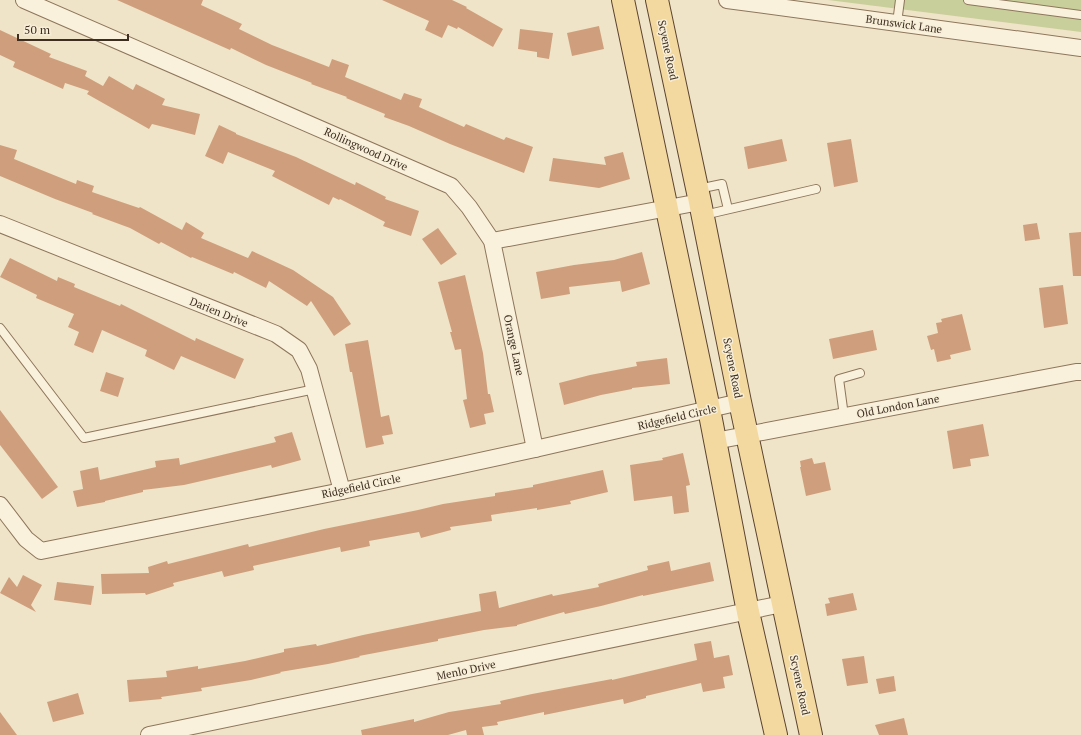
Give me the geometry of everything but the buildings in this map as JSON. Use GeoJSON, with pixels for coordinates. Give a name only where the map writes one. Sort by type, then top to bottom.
{"type":"FeatureCollection","features":[{"type":"Feature","properties":{"kind":"main road"},"geometry":{"type":"LineString","coordinates":[[623,0],[668,208],[748,612],[776,735]]}},
{"type":"Feature","properties":{"kind":"main road","name":"Scyene Road"},"geometry":{"type":"LineString","coordinates":[[657,0],[782,604],[811,735]]}},
{"type":"Feature","properties":{"kind":"street","name":"Rollingwood Drive"},"geometry":{"type":"LineString","coordinates":[[24,0],[450,186],[469,206],[492,241]]}},
{"type":"Feature","properties":{"kind":"street","name":"Brunswick Lane"},"geometry":{"type":"LineString","coordinates":[[727,0],[1081,48]]}},
{"type":"Feature","properties":{"kind":"street"},"geometry":{"type":"LineString","coordinates":[[492,241],[700,202]]}},
{"type":"Feature","properties":{"kind":"street","name":"Darien Drive"},"geometry":{"type":"LineString","coordinates":[[0,224],[276,334],[299,350],[309,369],[342,491]]}},
{"type":"Feature","properties":{"kind":"street","name":"Orange Lane"},"geometry":{"type":"LineString","coordinates":[[492,241],[535,449]]}},
{"type":"Feature","properties":{"kind":"street","name":"Old London Lane"},"geometry":{"type":"LineString","coordinates":[[715,441],[1081,372]]}},
{"type":"Feature","properties":{"kind":"street","name":"Ridgefield Circle"},"geometry":{"type":"LineString","coordinates":[[0,505],[26,539],[41,551],[342,491],[740,402]]}},
{"type":"Feature","properties":{"kind":"street","name":"Menlo Drive"},"geometry":{"type":"LineString","coordinates":[[149,735],[782,604]]}},
{"type":"Feature","properties":{"kind":"lane"},"geometry":{"type":"LineString","coordinates":[[897,23],[900,0]]}},
{"type":"Feature","properties":{"kind":"lane"},"geometry":{"type":"LineString","coordinates":[[968,0],[1081,14]]}},
{"type":"Feature","properties":{"kind":"lane"},"geometry":{"type":"LineString","coordinates":[[700,202],[722,184],[728,209]]}},
{"type":"Feature","properties":{"kind":"lane"},"geometry":{"type":"LineString","coordinates":[[700,202],[728,209],[816,190]]}},
{"type":"Feature","properties":{"kind":"lane"},"geometry":{"type":"LineString","coordinates":[[0,328],[84,438],[314,389]]}},
{"type":"Feature","properties":{"kind":"lane"},"geometry":{"type":"LineString","coordinates":[[844,416],[839,379],[860,373]]}},
{"type":"Feature","properties":{"kind":"green space"},"geometry":{"type":"Polygon","coordinates":[[[828,0],[1081,0],[1081,32],[828,0]]]}}]}
